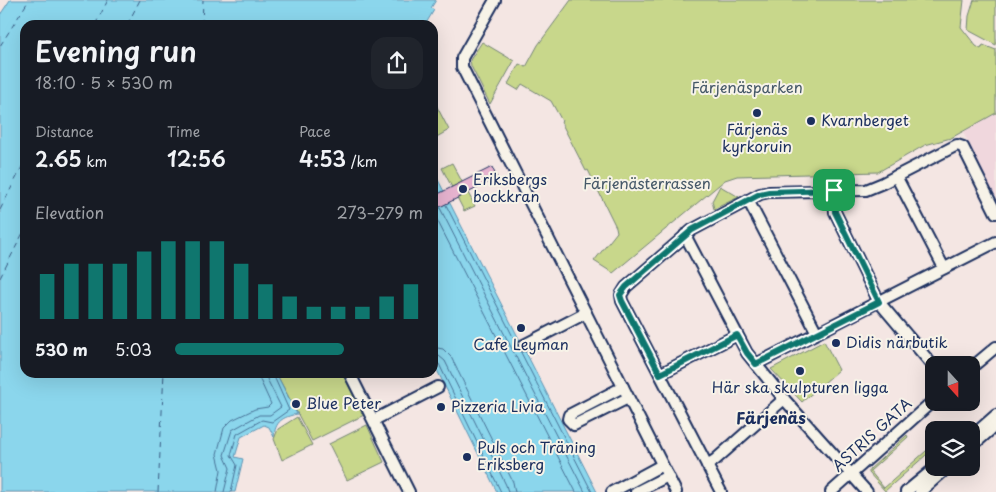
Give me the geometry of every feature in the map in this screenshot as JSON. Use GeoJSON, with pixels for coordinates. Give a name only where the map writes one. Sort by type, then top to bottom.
{"type":"FeatureCollection","features":[{"type":"Feature","properties":{"kind":"street"},"geometry":{"type":"LineString","coordinates":[[495,0],[462,58],[462,68],[676,492]]}},
{"type":"Feature","properties":{"kind":"street"},"geometry":{"type":"LineString","coordinates":[[720,492],[620,295],[626,287],[685,235],[704,222],[748,200],[769,192],[866,190],[960,145],[996,213]]}},
{"type":"Feature","properties":{"kind":"street"},"geometry":{"type":"LineString","coordinates":[[896,176],[944,268]]}},
{"type":"Feature","properties":{"kind":"street"},"geometry":{"type":"LineString","coordinates":[[834,190],[835,212],[879,302],[925,356]]}},
{"type":"Feature","properties":{"kind":"street"},"geometry":{"type":"LineString","coordinates":[[748,200],[817,333]]}},
{"type":"Feature","properties":{"kind":"street"},"geometry":{"type":"LineString","coordinates":[[685,235],[747,353],[784,399],[867,492]]}},
{"type":"Feature","properties":{"kind":"street"},"geometry":{"type":"LineString","coordinates":[[756,364],[996,242]]}},
{"type":"Feature","properties":{"kind":"street"},"geometry":{"type":"LineString","coordinates":[[524,345],[586,313]]}},
{"type":"Feature","properties":{"kind":"street"},"geometry":{"type":"LineString","coordinates":[[660,374],[737,335]]}},
{"type":"Feature","properties":{"kind":"street"},"geometry":{"type":"LineString","coordinates":[[980,360],[996,347]]}},
{"type":"Feature","properties":{"kind":"street"},"geometry":{"type":"LineString","coordinates":[[352,378],[409,492]]}},
{"type":"Feature","properties":{"kind":"street"},"geometry":{"type":"LineString","coordinates":[[374,420],[438,387]]}},
{"type":"Feature","properties":{"kind":"street"},"geometry":{"type":"LineString","coordinates":[[623,387],[569,415],[568,419],[574,425],[628,398]]}},
{"type":"Feature","properties":{"kind":"street"},"geometry":{"type":"LineString","coordinates":[[707,465],[784,399]]}},
{"type":"Feature","properties":{"kind":"street","name":"ASTRIS GATA"},"geometry":{"type":"LineString","coordinates":[[831,492],[925,408]]}},
{"type":"Feature","properties":{"kind":"street"},"geometry":{"type":"LineString","coordinates":[[980,429],[996,415]]}},
{"type":"Feature","properties":{"kind":"street"},"geometry":{"type":"LineString","coordinates":[[980,439],[996,425]]}},
{"type":"Feature","properties":{"kind":"street"},"geometry":{"type":"LineString","coordinates":[[612,492],[662,465]]}},
{"type":"Feature","properties":{"kind":"street"},"geometry":{"type":"LineString","coordinates":[[636,492],[668,476]]}},
{"type":"Feature","properties":{"kind":"street"},"geometry":{"type":"LineString","coordinates":[[906,492],[925,476]]}},
{"type":"Feature","properties":{"kind":"street"},"geometry":{"type":"LineString","coordinates":[[920,492],[938,476]]}},
{"type":"Feature","properties":{"kind":"shaded area"},"geometry":{"type":"Polygon","coordinates":[[[996,113],[996,199],[963,132],[996,113]]]}},
{"type":"Feature","properties":{"kind":"green space","name":"Färjenäsparken"},"geometry":{"type":"Polygon","coordinates":[[[571,0],[964,0],[961,27],[976,46],[981,49],[983,45],[996,50],[996,113],[951,138],[925,145],[878,172],[737,176],[725,180],[613,273],[594,261],[617,232],[616,227],[551,101],[522,84],[518,90],[508,84],[519,64],[526,67],[538,45],[571,0]]]}},
{"type":"Feature","properties":{"kind":"green space"},"geometry":{"type":"Polygon","coordinates":[[[974,0],[996,0],[996,45],[968,30],[969,16],[974,0]]]}},
{"type":"Feature","properties":{"kind":"green space"},"geometry":{"type":"Polygon","coordinates":[[[482,42],[514,61],[490,104],[471,66],[470,60],[482,42]]]}},
{"type":"Feature","properties":{"kind":"green space"},"geometry":{"type":"Polygon","coordinates":[[[438,109],[449,130],[438,136],[438,109]]]}},
{"type":"Feature","properties":{"kind":"green space"},"geometry":{"type":"Polygon","coordinates":[[[452,163],[475,206],[464,211],[442,168],[452,163]]]}},
{"type":"Feature","properties":{"kind":"green space"},"geometry":{"type":"Polygon","coordinates":[[[720,186],[739,197],[714,209],[712,201],[720,186]]]}},
{"type":"Feature","properties":{"kind":"green space"},"geometry":{"type":"Polygon","coordinates":[[[824,341],[839,370],[802,402],[771,369],[824,341]]]}},
{"type":"Feature","properties":{"kind":"green space"},"geometry":{"type":"Polygon","coordinates":[[[279,378],[345,378],[364,415],[312,441],[279,378]]]}},
{"type":"Feature","properties":{"kind":"green space"},"geometry":{"type":"Polygon","coordinates":[[[297,417],[312,445],[282,460],[274,439],[278,429],[297,417]]]}},
{"type":"Feature","properties":{"kind":"green space"},"geometry":{"type":"Polygon","coordinates":[[[367,425],[384,462],[347,480],[329,444],[367,425]]]}},
{"type":"Feature","properties":{"kind":"green space"},"geometry":{"type":"Polygon","coordinates":[[[907,435],[908,437],[870,471],[884,488],[925,452],[925,456],[885,491],[869,473],[869,470],[907,435]]]}},
{"type":"Feature","properties":{"kind":"water"},"geometry":{"type":"Polygon","coordinates":[[[10,0],[436,0],[431,8],[434,10],[428,20],[20,20],[20,378],[279,378],[297,414],[278,423],[274,437],[269,427],[264,425],[241,437],[235,457],[243,459],[235,492],[0,492],[0,15],[10,0]]]}},
{"type":"Feature","properties":{"kind":"water"},"geometry":{"type":"Polygon","coordinates":[[[438,180],[597,492],[497,492],[438,372],[438,180]]]}},
{"type":"Feature","properties":{"kind":"building","name":"Eriksbergs bockkran"},"geometry":{"type":"Polygon","coordinates":[[[492,167],[497,178],[438,208],[438,194],[492,167]]]}},
{"type":"Feature","properties":{"kind":"ferry route"},"geometry":{"type":"LineString","coordinates":[[0,46],[29,0]]}},
{"type":"Feature","properties":{"kind":"ferry route"},"geometry":{"type":"LineString","coordinates":[[98,20],[108,0]]}},
{"type":"Feature","properties":{"kind":"ferry route"},"geometry":{"type":"LineString","coordinates":[[130,20],[140,0]]}},
{"type":"Feature","properties":{"kind":"ferry route"},"geometry":{"type":"LineString","coordinates":[[202,20],[203,0]]}},
{"type":"Feature","properties":{"kind":"ferry route"},"geometry":{"type":"LineString","coordinates":[[0,210],[20,171]]}},
{"type":"Feature","properties":{"kind":"ferry route"},"geometry":{"type":"LineString","coordinates":[[0,278],[20,239]]}},
{"type":"Feature","properties":{"kind":"ferry route"},"geometry":{"type":"LineString","coordinates":[[158,492],[164,378]]}},
{"type":"Feature","properties":{"kind":"place","name":"Färjenäs kyrkoruin"},"geometry":{"type":"Point","coordinates":[757,113]}},
{"type":"Feature","properties":{"kind":"place","name":"Kvarnberget"},"geometry":{"type":"Point","coordinates":[811,121]}},
{"type":"Feature","properties":{"kind":"place","name":"Eriksbergs bockkran"},"geometry":{"type":"Point","coordinates":[463,189]}},
{"type":"Feature","properties":{"kind":"place","name":"Cafe Leyman"},"geometry":{"type":"Point","coordinates":[521,328]}},
{"type":"Feature","properties":{"kind":"place","name":"Didis närbutik"},"geometry":{"type":"Point","coordinates":[836,343]}},
{"type":"Feature","properties":{"kind":"place","name":"Här ska skulpturen ligga"},"geometry":{"type":"Point","coordinates":[800,371]}},
{"type":"Feature","properties":{"kind":"place","name":"Blue Peter"},"geometry":{"type":"Point","coordinates":[296,404]}},
{"type":"Feature","properties":{"kind":"place","name":"Pizzeria Livia"},"geometry":{"type":"Point","coordinates":[441,407]}},
{"type":"Feature","properties":{"kind":"place","name":"Puls och Träning Eriksberg"},"geometry":{"type":"Point","coordinates":[467,457]}},
{"type":"Feature","properties":{"kind":"district","name":"Färjenäs"},"geometry":{"type":"Point","coordinates":[771,418]}},
{"type":"Feature","properties":{"kind":"route"},"geometry":{"type":"LineString","coordinates":[[834,190],[835,212],[879,302],[756,364],[737,335],[660,374],[622,301],[620,295],[626,287],[692,230],[760,194],[769,192],[834,190]]}},
{"type":"Feature","properties":{"kind":"park label","name":"Färjenästerrassen"},"geometry":{"type":"Point","coordinates":[647,184]}}]}
